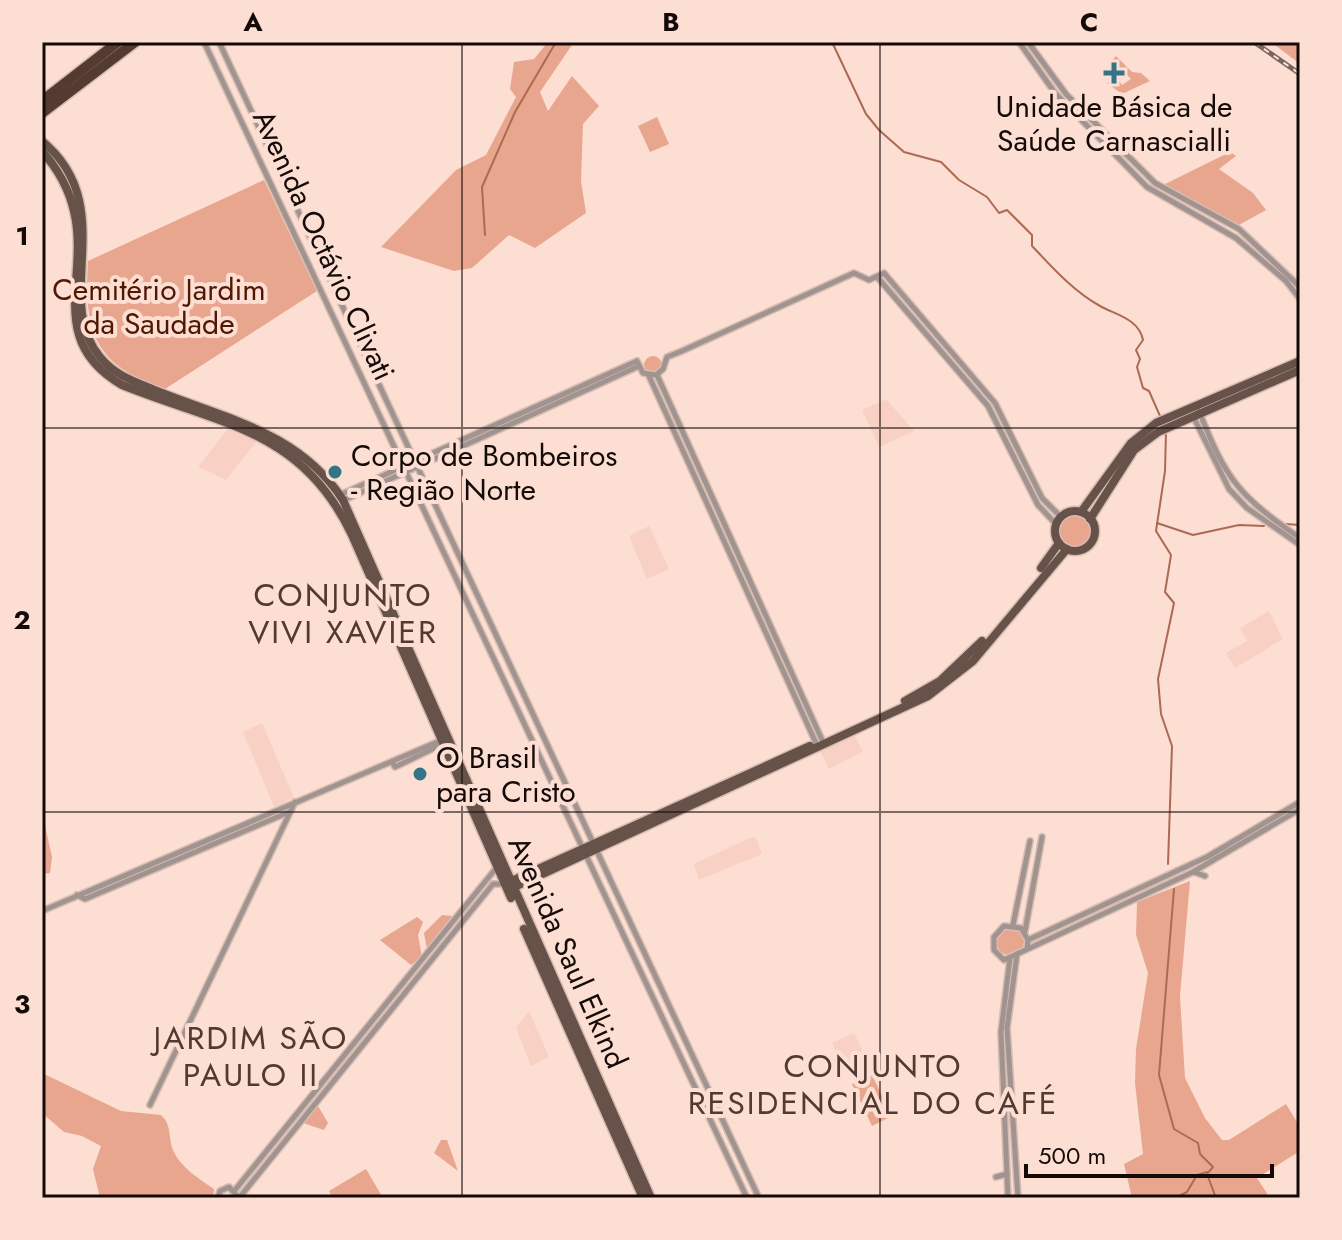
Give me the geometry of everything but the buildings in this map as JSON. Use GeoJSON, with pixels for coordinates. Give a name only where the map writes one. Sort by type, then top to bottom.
{"type":"FeatureCollection","features":[{"type":"Feature","properties":{"kind":"highway"},"geometry":{"type":"LineString","coordinates":[[42,101],[118,42]]}},
{"type":"Feature","properties":{"kind":"highway"},"geometry":{"type":"LineString","coordinates":[[42,113],[135,42]]}},
{"type":"Feature","properties":{"kind":"main road","name":"Avenida Saul Elkind"},"geometry":{"type":"LineString","coordinates":[[42,141],[60,161],[78,198],[85,233],[80,298],[82,322],[95,351],[113,370],[281,439],[308,458],[337,496],[444,742]]}},
{"type":"Feature","properties":{"kind":"main road","name":"Avenida Saul Elkind"},"geometry":{"type":"LineString","coordinates":[[42,151],[68,194],[77,241],[74,315],[80,340],[97,365],[122,385],[274,444],[325,480]]}},
{"type":"Feature","properties":{"kind":"main road"},"geometry":{"type":"LineString","coordinates":[[77,241],[80,256],[85,258]]}},
{"type":"Feature","properties":{"kind":"main road"},"geometry":{"type":"LineString","coordinates":[[1090,519],[1134,450],[1195,411],[1300,361]]}},
{"type":"Feature","properties":{"kind":"main road"},"geometry":{"type":"LineString","coordinates":[[97,365],[100,363],[113,370]]}},
{"type":"Feature","properties":{"kind":"main road"},"geometry":{"type":"LineString","coordinates":[[1081,512],[1139,435],[1156,423],[1300,370]]}},
{"type":"Feature","properties":{"kind":"main road"},"geometry":{"type":"LineString","coordinates":[[147,394],[163,393]]}},
{"type":"Feature","properties":{"kind":"main road","name":"Avenida Saul Elkind"},"geometry":{"type":"LineString","coordinates":[[337,496],[509,884],[643,1198]]}},
{"type":"Feature","properties":{"kind":"main road"},"geometry":{"type":"LineString","coordinates":[[509,884],[819,744],[933,686],[958,666],[1002,617],[1059,543],[1058,520],[1071,512],[1081,512],[1090,519],[1095,531],[1091,543],[1080,550],[1067,549],[1059,543]]}},
{"type":"Feature","properties":{"kind":"main road"},"geometry":{"type":"LineString","coordinates":[[819,744],[928,696],[961,672],[1067,549]]}},
{"type":"Feature","properties":{"kind":"main road","name":"Avenida Saul Elkind"},"geometry":{"type":"LineString","coordinates":[[480,821],[497,867],[509,884]]}},
{"type":"Feature","properties":{"kind":"main road","name":"Avenida Saul Elkind"},"geometry":{"type":"LineString","coordinates":[[578,1044],[651,1198]]}},
{"type":"Feature","properties":{"kind":"street","name":"Avenida Octávio Clivati"},"geometry":{"type":"LineString","coordinates":[[204,42],[747,1198]]}},
{"type":"Feature","properties":{"kind":"street","name":"Avenida Octávio Clivati"},"geometry":{"type":"LineString","coordinates":[[219,42],[759,1198]]}},
{"type":"Feature","properties":{"kind":"street"},"geometry":{"type":"LineString","coordinates":[[1019,42],[1055,93],[1147,187],[1236,238],[1286,281],[1300,299]]}},
{"type":"Feature","properties":{"kind":"street"},"geometry":{"type":"LineString","coordinates":[[1028,42],[1066,94],[1155,183],[1239,229],[1300,287]]}},
{"type":"Feature","properties":{"kind":"street"},"geometry":{"type":"LineString","coordinates":[[657,375],[667,357],[854,273],[868,280],[884,273],[995,403],[1042,498],[1058,520]]}},
{"type":"Feature","properties":{"kind":"street"},"geometry":{"type":"LineString","coordinates":[[878,278],[988,406],[1038,505],[1058,520]]}},
{"type":"Feature","properties":{"kind":"street"},"geometry":{"type":"LineString","coordinates":[[885,286],[891,282]]}},
{"type":"Feature","properties":{"kind":"street"},"geometry":{"type":"LineString","coordinates":[[337,496],[416,464],[638,364],[648,376],[819,744]]}},
{"type":"Feature","properties":{"kind":"street"},"geometry":{"type":"LineString","coordinates":[[648,376],[657,375]]}},
{"type":"Feature","properties":{"kind":"street"},"geometry":{"type":"LineString","coordinates":[[657,375],[819,744]]}},
{"type":"Feature","properties":{"kind":"street"},"geometry":{"type":"LineString","coordinates":[[1195,411],[1229,489],[1300,545]]}},
{"type":"Feature","properties":{"kind":"street"},"geometry":{"type":"LineString","coordinates":[[1262,515],[1300,538]]}},
{"type":"Feature","properties":{"kind":"street"},"geometry":{"type":"LineString","coordinates":[[42,911],[295,802],[444,742]]}},
{"type":"Feature","properties":{"kind":"street"},"geometry":{"type":"LineString","coordinates":[[392,762],[395,767],[444,742]]}},
{"type":"Feature","properties":{"kind":"street"},"geometry":{"type":"LineString","coordinates":[[150,1105],[295,802]]}},
{"type":"Feature","properties":{"kind":"street"},"geometry":{"type":"LineString","coordinates":[[1013,925],[997,931],[992,944],[1004,960],[1193,872],[1300,802]]}},
{"type":"Feature","properties":{"kind":"street"},"geometry":{"type":"LineString","coordinates":[[1028,940],[1208,860],[1300,809]]}},
{"type":"Feature","properties":{"kind":"street"},"geometry":{"type":"LineString","coordinates":[[77,895],[85,899],[290,812]]}},
{"type":"Feature","properties":{"kind":"street"},"geometry":{"type":"LineString","coordinates":[[277,817],[285,823]]}},
{"type":"Feature","properties":{"kind":"street"},"geometry":{"type":"LineString","coordinates":[[1024,932],[1042,837]]}},
{"type":"Feature","properties":{"kind":"street"},"geometry":{"type":"LineString","coordinates":[[1013,925],[1030,841]]}},
{"type":"Feature","properties":{"kind":"street"},"geometry":{"type":"LineString","coordinates":[[235,1190],[497,867]]}},
{"type":"Feature","properties":{"kind":"street"},"geometry":{"type":"LineString","coordinates":[[1193,872],[1205,876]]}},
{"type":"Feature","properties":{"kind":"street"},"geometry":{"type":"LineString","coordinates":[[235,1190],[239,1198],[493,884],[509,884]]}},
{"type":"Feature","properties":{"kind":"street"},"geometry":{"type":"LineString","coordinates":[[1021,884],[1032,887]]}},
{"type":"Feature","properties":{"kind":"street"},"geometry":{"type":"LineString","coordinates":[[1013,925],[1024,932],[1028,940],[1027,949]]}},
{"type":"Feature","properties":{"kind":"street"},"geometry":{"type":"LineString","coordinates":[[1008,1198],[1001,1032],[1013,955]]}},
{"type":"Feature","properties":{"kind":"street"},"geometry":{"type":"LineString","coordinates":[[1013,955],[1007,1028],[1018,1198]]}},
{"type":"Feature","properties":{"kind":"street"},"geometry":{"type":"LineString","coordinates":[[996,1177],[1007,1174]]}},
{"type":"Feature","properties":{"kind":"street"},"geometry":{"type":"LineString","coordinates":[[218,1198],[225,1188],[235,1190]]}},
{"type":"Feature","properties":{"kind":"shaded area"},"geometry":{"type":"Polygon","coordinates":[[[886,399],[914,431],[879,447],[862,410],[886,399]]]}},
{"type":"Feature","properties":{"kind":"shaded area"},"geometry":{"type":"Polygon","coordinates":[[[228,429],[257,441],[226,480],[198,467],[228,429]]]}},
{"type":"Feature","properties":{"kind":"shaded area"},"geometry":{"type":"Polygon","coordinates":[[[649,526],[669,569],[647,579],[629,536],[649,526]]]}},
{"type":"Feature","properties":{"kind":"shaded area"},"geometry":{"type":"Polygon","coordinates":[[[1269,611],[1283,639],[1235,668],[1226,653],[1247,641],[1240,628],[1269,611]]]}},
{"type":"Feature","properties":{"kind":"shaded area"},"geometry":{"type":"Polygon","coordinates":[[[262,723],[294,798],[274,807],[243,732],[262,723]]]}},
{"type":"Feature","properties":{"kind":"shaded area"},"geometry":{"type":"Polygon","coordinates":[[[854,734],[863,752],[829,769],[820,751],[854,734]]]}},
{"type":"Feature","properties":{"kind":"shaded area"},"geometry":{"type":"Polygon","coordinates":[[[752,837],[756,838],[762,854],[699,880],[694,864],[752,837]]]}},
{"type":"Feature","properties":{"kind":"shaded area"},"geometry":{"type":"Polygon","coordinates":[[[529,1011],[549,1057],[531,1066],[516,1028],[529,1011]]]}},
{"type":"Feature","properties":{"kind":"shaded area"},"geometry":{"type":"Polygon","coordinates":[[[854,1033],[868,1062],[846,1073],[832,1043],[854,1033]]]}},
{"type":"Feature","properties":{"kind":"green space"},"geometry":{"type":"Polygon","coordinates":[[[548,42],[574,42],[540,92],[548,111],[572,76],[599,106],[583,124],[581,181],[586,213],[535,248],[509,235],[472,268],[454,271],[381,247],[456,170],[486,155],[516,97],[510,89],[514,62],[534,59],[548,42]]]}},
{"type":"Feature","properties":{"kind":"green space"},"geometry":{"type":"Polygon","coordinates":[[[1271,42],[1300,42],[1300,64],[1271,42]]]}},
{"type":"Feature","properties":{"kind":"green space"},"geometry":{"type":"Polygon","coordinates":[[[1116,56],[1132,72],[1141,73],[1150,81],[1122,94],[1107,83],[1116,77],[1122,85],[1131,79],[1112,61],[1116,56]]]}},
{"type":"Feature","properties":{"kind":"green space"},"geometry":{"type":"Polygon","coordinates":[[[657,117],[669,144],[650,152],[638,126],[657,117]]]}},
{"type":"Feature","properties":{"kind":"green space"},"geometry":{"type":"Polygon","coordinates":[[[1230,152],[1236,156],[1219,169],[1253,193],[1266,210],[1239,225],[1163,185],[1230,152]]]}},
{"type":"Feature","properties":{"kind":"green space","name":"Cemitério Jardim da Saudade"},"geometry":{"type":"Polygon","coordinates":[[[264,180],[317,291],[165,389],[122,369],[98,342],[92,326],[88,307],[88,261],[264,180]]]}},
{"type":"Feature","properties":{"kind":"green space"},"geometry":{"type":"Polygon","coordinates":[[[653,356],[662,365],[653,374],[644,365],[653,356]]]}},
{"type":"Feature","properties":{"kind":"green space"},"geometry":{"type":"Polygon","coordinates":[[[1075,515],[1087,519],[1091,531],[1087,543],[1075,547],[1063,543],[1059,531],[1063,519],[1075,515]]]}},
{"type":"Feature","properties":{"kind":"green space"},"geometry":{"type":"Polygon","coordinates":[[[42,812],[52,857],[50,873],[42,874],[42,812]]]}},
{"type":"Feature","properties":{"kind":"green space"},"geometry":{"type":"Polygon","coordinates":[[[1190,881],[1180,996],[1185,1078],[1205,1118],[1222,1140],[1229,1140],[1286,1104],[1300,1127],[1300,1151],[1257,1178],[1270,1198],[1132,1198],[1124,1164],[1143,1154],[1135,1083],[1136,1049],[1148,973],[1136,935],[1137,902],[1190,881]]]}},
{"type":"Feature","properties":{"kind":"green space"},"geometry":{"type":"Polygon","coordinates":[[[442,915],[453,916],[427,949],[424,933],[442,915]]]}},
{"type":"Feature","properties":{"kind":"green space"},"geometry":{"type":"Polygon","coordinates":[[[417,917],[423,922],[418,935],[422,957],[411,965],[380,940],[417,917]]]}},
{"type":"Feature","properties":{"kind":"green space"},"geometry":{"type":"Polygon","coordinates":[[[1010,927],[1020,931],[1024,941],[1020,951],[1010,955],[1000,951],[996,941],[1000,931],[1010,927]]]}},
{"type":"Feature","properties":{"kind":"green space"},"geometry":{"type":"Polygon","coordinates":[[[42,1073],[121,1111],[161,1115],[167,1123],[176,1156],[190,1172],[214,1189],[213,1198],[100,1198],[93,1169],[101,1146],[82,1136],[64,1132],[42,1113],[42,1073]]]}},
{"type":"Feature","properties":{"kind":"green space"},"geometry":{"type":"Polygon","coordinates":[[[872,1075],[892,1116],[872,1126],[852,1084],[872,1075]]]}},
{"type":"Feature","properties":{"kind":"green space"},"geometry":{"type":"Polygon","coordinates":[[[318,1106],[328,1123],[324,1130],[303,1123],[318,1106]]]}},
{"type":"Feature","properties":{"kind":"green space"},"geometry":{"type":"Polygon","coordinates":[[[441,1140],[447,1140],[458,1171],[434,1153],[441,1140]]]}},
{"type":"Feature","properties":{"kind":"green space"},"geometry":{"type":"Polygon","coordinates":[[[366,1169],[383,1198],[333,1198],[329,1191],[366,1169]]]}},
{"type":"Feature","properties":{"kind":"waterway"},"geometry":{"type":"LineString","coordinates":[[485,235],[482,187],[515,112],[556,42]]}},
{"type":"Feature","properties":{"kind":"waterway"},"geometry":{"type":"LineString","coordinates":[[832,42],[866,114],[879,130],[904,152],[941,162],[959,180],[987,197],[999,213],[1007,210],[1032,235],[1032,246],[1055,271],[1090,300],[1137,327],[1143,340],[1136,350],[1140,359],[1137,367],[1143,388],[1149,391],[1160,416]]}},
{"type":"Feature","properties":{"kind":"waterway"},"geometry":{"type":"LineString","coordinates":[[1166,432],[1165,471],[1156,531],[1171,555],[1165,592],[1174,603],[1158,679],[1161,714],[1172,746],[1168,864]]}},
{"type":"Feature","properties":{"kind":"waterway"},"geometry":{"type":"LineString","coordinates":[[1157,523],[1193,535],[1239,525],[1264,526]]}},
{"type":"Feature","properties":{"kind":"waterway"},"geometry":{"type":"LineString","coordinates":[[1286,524],[1300,525]]}},
{"type":"Feature","properties":{"kind":"waterway"},"geometry":{"type":"LineString","coordinates":[[1174,889],[1159,1075],[1174,1129],[1198,1143],[1200,1154],[1213,1167],[1207,1174],[1216,1198]]}},
{"type":"Feature","properties":{"kind":"waterway"},"geometry":{"type":"LineString","coordinates":[[1175,1198],[1187,1192],[1197,1175],[1207,1172]]}},
{"type":"Feature","properties":{"kind":"railway"},"geometry":{"type":"LineString","coordinates":[[1254,42],[1300,74]]}},
{"type":"Feature","properties":{"kind":"place","name":"Unidade Básica de Saúde Carnascialli"},"geometry":{"type":"Point","coordinates":[1114,73]}},
{"type":"Feature","properties":{"kind":"place","name":"Corpo de Bombeiros - Região Norte"},"geometry":{"type":"Point","coordinates":[335,472]}},
{"type":"Feature","properties":{"kind":"place","name":"O Brasil para Cristo"},"geometry":{"type":"Point","coordinates":[420,774]}},
{"type":"Feature","properties":{"kind":"district","name":"CONJUNTO VIVI XAVIER"},"geometry":{"type":"Point","coordinates":[343,614]}},
{"type":"Feature","properties":{"kind":"district","name":"JARDIM SÃO PAULO II"},"geometry":{"type":"Point","coordinates":[251,1056]}},
{"type":"Feature","properties":{"kind":"district","name":"CONJUNTO RESIDENCIAL DO CAFÉ"},"geometry":{"type":"Point","coordinates":[873,1084]}}]}
